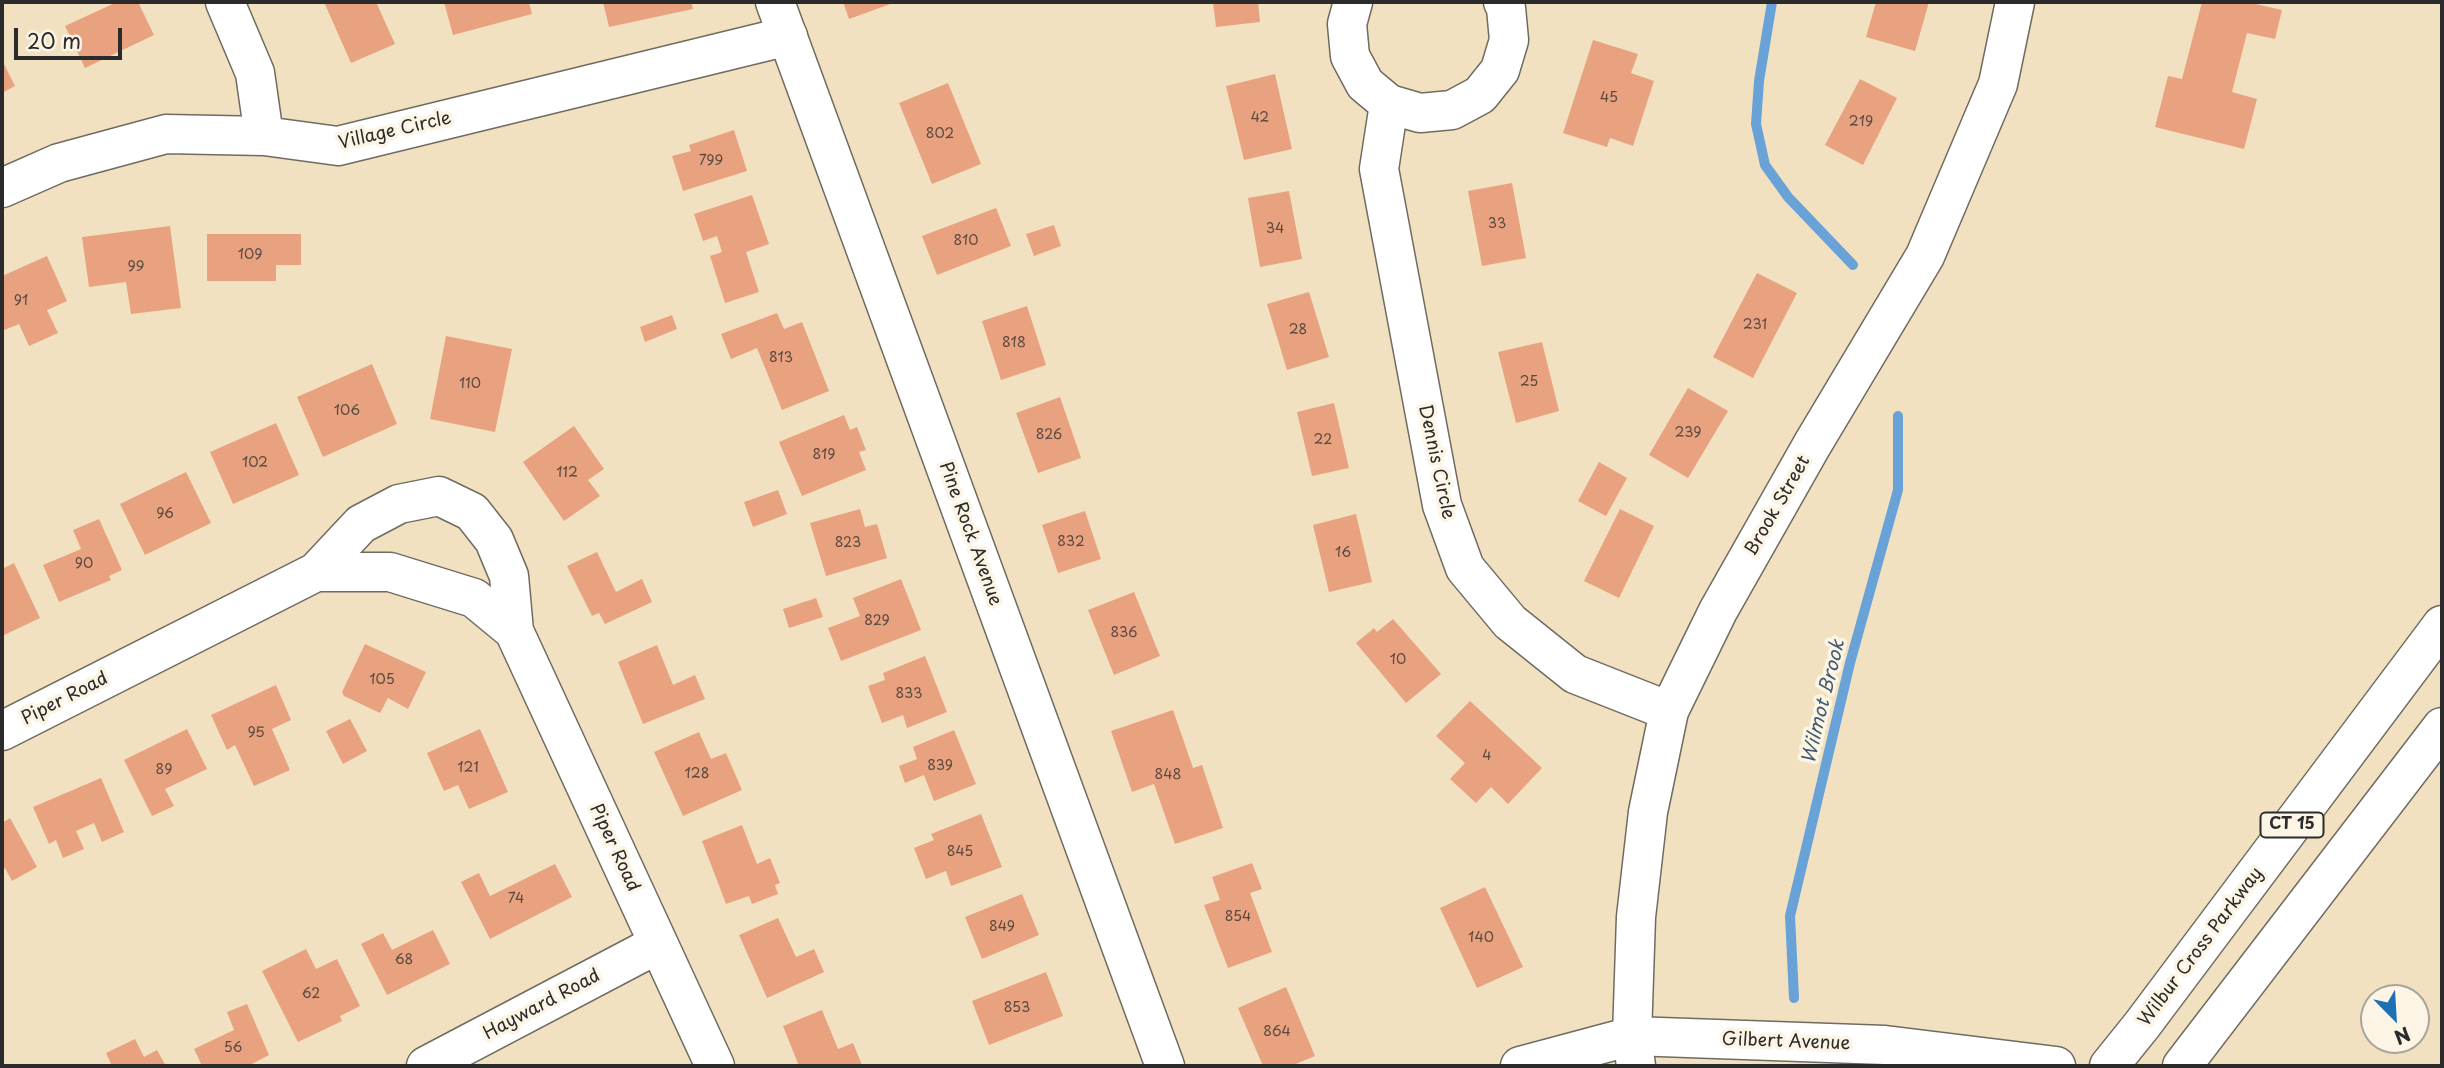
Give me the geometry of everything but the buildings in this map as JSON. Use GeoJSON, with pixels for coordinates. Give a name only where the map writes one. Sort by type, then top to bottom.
{"type":"FeatureCollection","features":[{"type":"Feature","properties":{"kind":"main road"},"geometry":{"type":"LineString","coordinates":[[225,2],[255,73],[264,136]]}},
{"type":"Feature","properties":{"kind":"main road"},"geometry":{"type":"LineString","coordinates":[[1353,2],[1347,24],[1350,56],[1365,84],[1390,104],[1420,113],[1452,110],[1480,94],[1500,70],[1509,40],[1503,2]]}},
{"type":"Feature","properties":{"kind":"main road","name":"Brook Street"},"geometry":{"type":"LineString","coordinates":[[1634,1051],[1636,917],[1647,812],[1669,710],[1725,599],[1812,445],[1925,256],[1998,84],[2015,2]]}},
{"type":"Feature","properties":{"kind":"main road","name":"Village Circle"},"geometry":{"type":"LineString","coordinates":[[2,188],[59,163],[166,134],[264,136],[338,146],[782,19]]}},
{"type":"Feature","properties":{"kind":"main road","name":"Pine Rock Avenue"},"geometry":{"type":"LineString","coordinates":[[782,19],[1165,1066]]}},
{"type":"Feature","properties":{"kind":"main road","name":"Dennis Circle"},"geometry":{"type":"LineString","coordinates":[[1390,104],[1379,169],[1442,505],[1465,568],[1510,622],[1574,674],[1669,710]]}},
{"type":"Feature","properties":{"kind":"main road","name":"Piper Road"},"geometry":{"type":"LineString","coordinates":[[2,731],[316,572],[361,524],[399,504],[439,496],[472,512],[494,540],[509,576],[514,631],[715,1066]]}},
{"type":"Feature","properties":{"kind":"main road","name":"Piper Road"},"geometry":{"type":"LineString","coordinates":[[316,572],[390,572],[474,598],[514,631]]}},
{"type":"Feature","properties":{"kind":"main road","name":"Wilbur Cross Parkway"},"geometry":{"type":"LineString","coordinates":[[2109,1066],[2442,625]]}},
{"type":"Feature","properties":{"kind":"main road"},"geometry":{"type":"LineString","coordinates":[[2182,1066],[2442,727]]}},
{"type":"Feature","properties":{"kind":"main road","name":"Hayward Road"},"geometry":{"type":"LineString","coordinates":[[426,1066],[658,944]]}},
{"type":"Feature","properties":{"kind":"main road","name":"Gilbert Avenue"},"geometry":{"type":"LineString","coordinates":[[1520,1066],[1634,1051],[1885,1045],[2056,1066]]}},
{"type":"Feature","properties":{"kind":"waterway","name":"Wilmot Brook"},"geometry":{"type":"LineString","coordinates":[[1772,2],[1759,81],[1756,124],[1765,165],[1788,197],[1853,265]]}},
{"type":"Feature","properties":{"kind":"waterway","name":"Wilmot Brook"},"geometry":{"type":"LineString","coordinates":[[1794,998],[1790,916],[1850,663],[1898,490],[1898,416]]}}]}
